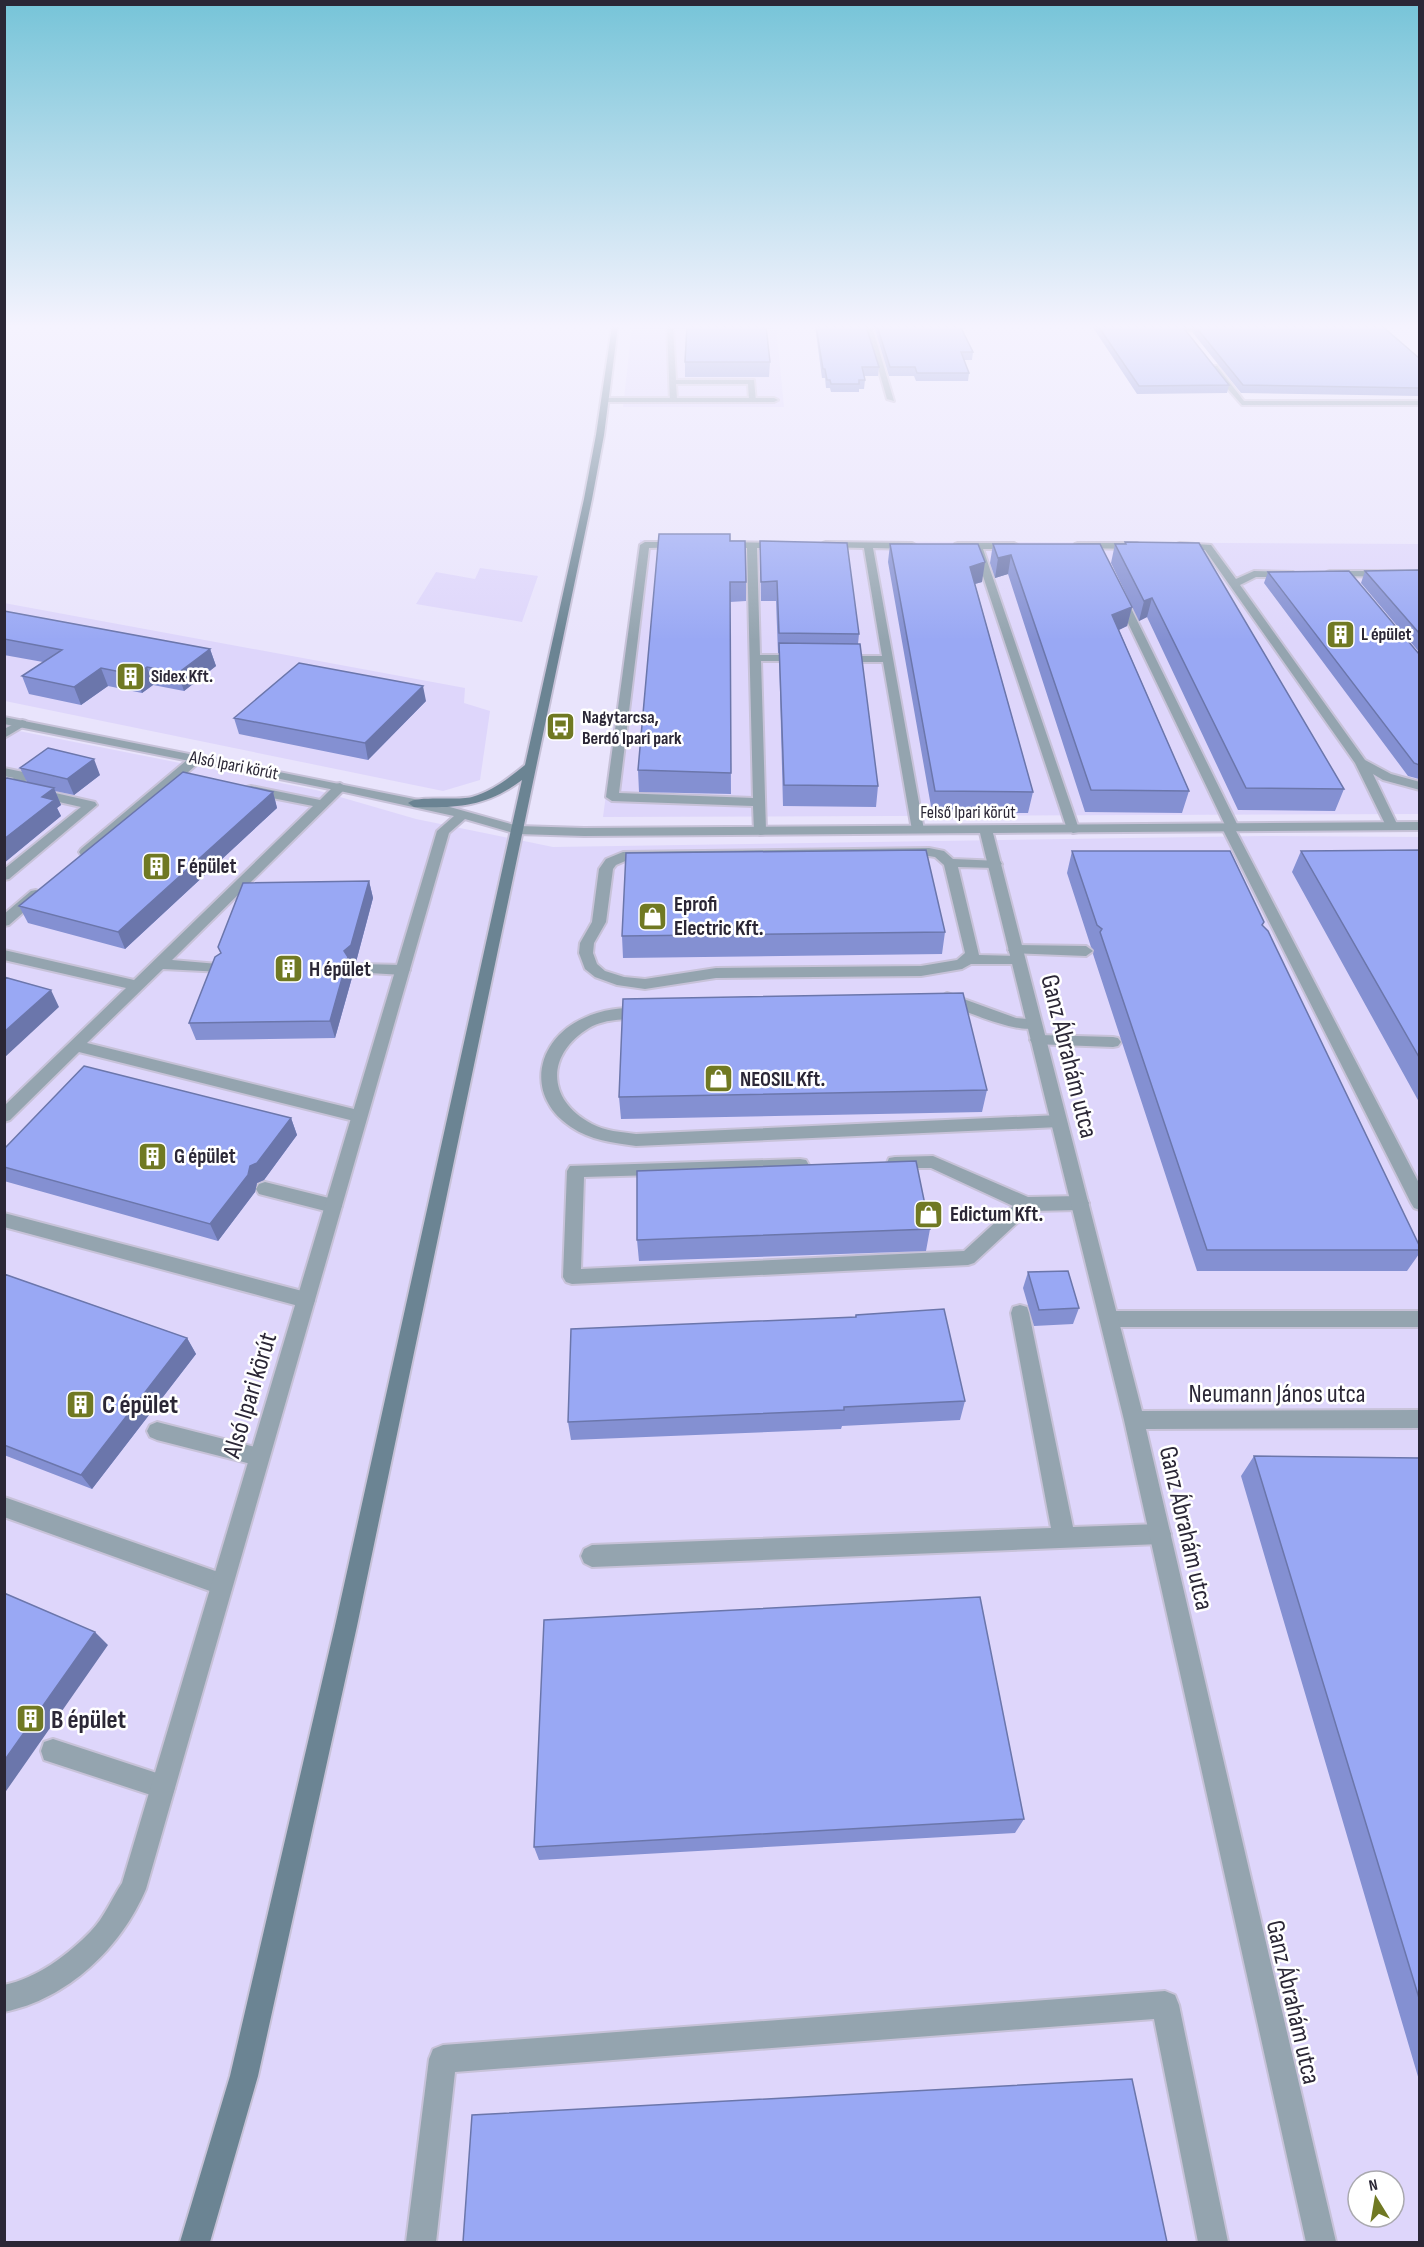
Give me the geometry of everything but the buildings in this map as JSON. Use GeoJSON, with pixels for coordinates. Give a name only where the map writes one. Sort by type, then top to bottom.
{"type":"FeatureCollection","features":[{"type":"Feature","properties":{"kind":"main road"},"geometry":{"type":"LineString","coordinates":[[195,2242],[249,2053],[348,1615],[531,766],[601,431]]}},
{"type":"Feature","properties":{"kind":"main road"},"geometry":{"type":"LineString","coordinates":[[414,802],[463,803],[487,797],[499,792],[531,766]]}},
{"type":"Feature","properties":{"kind":"street"},"geometry":{"type":"LineString","coordinates":[[693,545],[645,545],[612,797],[759,802]]}},
{"type":"Feature","properties":{"kind":"street"},"geometry":{"type":"LineString","coordinates":[[716,545],[922,546]]}},
{"type":"Feature","properties":{"kind":"street"},"geometry":{"type":"LineString","coordinates":[[752,545],[760,831]]}},
{"type":"Feature","properties":{"kind":"street"},"geometry":{"type":"LineString","coordinates":[[868,546],[918,830]]}},
{"type":"Feature","properties":{"kind":"street"},"geometry":{"type":"LineString","coordinates":[[944,546],[1024,546]]}},
{"type":"Feature","properties":{"kind":"street"},"geometry":{"type":"LineString","coordinates":[[977,546],[1073,829]]}},
{"type":"Feature","properties":{"kind":"street"},"geometry":{"type":"LineString","coordinates":[[1072,546],[1098,551],[1157,546],[1208,547],[1361,763],[1392,826]]}},
{"type":"Feature","properties":{"kind":"street"},"geometry":{"type":"LineString","coordinates":[[1233,584],[1254,574],[1299,574]]}},
{"type":"Feature","properties":{"kind":"street"},"geometry":{"type":"LineString","coordinates":[[1322,574],[1348,579],[1419,574]]}},
{"type":"Feature","properties":{"kind":"street"},"geometry":{"type":"LineString","coordinates":[[1116,588],[1230,828],[1419,1203]]}},
{"type":"Feature","properties":{"kind":"street"},"geometry":{"type":"LineString","coordinates":[[755,658],[810,658]]}},
{"type":"Feature","properties":{"kind":"street"},"geometry":{"type":"LineString","coordinates":[[832,659],[888,659]]}},
{"type":"Feature","properties":{"kind":"street","name":"Alsó Ipari körút"},"geometry":{"type":"LineString","coordinates":[[4,720],[340,786],[463,814],[517,830]]}},
{"type":"Feature","properties":{"kind":"street"},"geometry":{"type":"LineString","coordinates":[[4,735],[22,723]]}},
{"type":"Feature","properties":{"kind":"street"},"geometry":{"type":"LineString","coordinates":[[77,860],[197,758]]}},
{"type":"Feature","properties":{"kind":"street"},"geometry":{"type":"LineString","coordinates":[[1361,763],[1387,777],[1419,786]]}},
{"type":"Feature","properties":{"kind":"street"},"geometry":{"type":"LineString","coordinates":[[4,772],[24,776],[10,787],[91,805],[4,876]]}},
{"type":"Feature","properties":{"kind":"street"},"geometry":{"type":"LineString","coordinates":[[176,775],[199,780]]}},
{"type":"Feature","properties":{"kind":"street"},"geometry":{"type":"LineString","coordinates":[[233,786],[323,804]]}},
{"type":"Feature","properties":{"kind":"street"},"geometry":{"type":"LineString","coordinates":[[4,1116],[340,786]]}},
{"type":"Feature","properties":{"kind":"street","name":"Alsó Ipari körút"},"geometry":{"type":"LineString","coordinates":[[4,1999],[23,1995],[60,1975],[102,1939],[133,1889],[220,1584],[306,1300],[443,831],[463,814]]}},
{"type":"Feature","properties":{"kind":"street","name":"Felső Ipari körút"},"geometry":{"type":"LineString","coordinates":[[517,830],[584,832],[1419,826]]}},
{"type":"Feature","properties":{"kind":"street","name":"Ganz Ábrahám utca"},"geometry":{"type":"LineString","coordinates":[[986,830],[1134,1420],[1321,2242]]}},
{"type":"Feature","properties":{"kind":"street"},"geometry":{"type":"LineString","coordinates":[[929,852],[939,854],[950,863],[972,954],[962,964],[946,968],[921,971],[716,973],[645,984],[622,982],[600,974],[590,966],[586,953],[587,943],[599,922],[606,869],[611,862],[628,855],[929,852]]}},
{"type":"Feature","properties":{"kind":"street"},"geometry":{"type":"LineString","coordinates":[[950,863],[995,864]]}},
{"type":"Feature","properties":{"kind":"street"},"geometry":{"type":"LineString","coordinates":[[4,921],[50,883]]}},
{"type":"Feature","properties":{"kind":"street"},"geometry":{"type":"LineString","coordinates":[[1271,947],[1289,947]]}},
{"type":"Feature","properties":{"kind":"street"},"geometry":{"type":"LineString","coordinates":[[969,959],[1086,951]]}},
{"type":"Feature","properties":{"kind":"street"},"geometry":{"type":"LineString","coordinates":[[4,955],[137,986]]}},
{"type":"Feature","properties":{"kind":"street"},"geometry":{"type":"LineString","coordinates":[[159,964],[218,969]]}},
{"type":"Feature","properties":{"kind":"street"},"geometry":{"type":"LineString","coordinates":[[358,969],[403,970]]}},
{"type":"Feature","properties":{"kind":"street"},"geometry":{"type":"LineString","coordinates":[[927,999],[950,998],[1036,1032],[1113,1042]]}},
{"type":"Feature","properties":{"kind":"street"},"geometry":{"type":"LineString","coordinates":[[659,1011],[612,1014],[591,1020],[570,1035],[555,1051],[547,1075],[549,1088],[559,1108],[586,1128],[612,1137],[636,1140],[1059,1121]]}},
{"type":"Feature","properties":{"kind":"street"},"geometry":{"type":"LineString","coordinates":[[76,1046],[358,1116]]}},
{"type":"Feature","properties":{"kind":"street"},"geometry":{"type":"LineString","coordinates":[[873,1163],[933,1162],[1026,1204],[1080,1203]]}},
{"type":"Feature","properties":{"kind":"street"},"geometry":{"type":"LineString","coordinates":[[814,1165],[576,1170],[572,1277],[968,1258],[1026,1204]]}},
{"type":"Feature","properties":{"kind":"street"},"geometry":{"type":"LineString","coordinates":[[265,1188],[333,1206]]}},
{"type":"Feature","properties":{"kind":"street"},"geometry":{"type":"LineString","coordinates":[[4,1220],[306,1300]]}},
{"type":"Feature","properties":{"kind":"street"},"geometry":{"type":"LineString","coordinates":[[1020,1313],[1064,1538]]}},
{"type":"Feature","properties":{"kind":"street"},"geometry":{"type":"LineString","coordinates":[[1109,1319],[1419,1319]]}},
{"type":"Feature","properties":{"kind":"street","name":"Neumann János utca"},"geometry":{"type":"LineString","coordinates":[[1134,1420],[1419,1419]]}},
{"type":"Feature","properties":{"kind":"street"},"geometry":{"type":"LineString","coordinates":[[157,1431],[259,1457]]}},
{"type":"Feature","properties":{"kind":"street"},"geometry":{"type":"LineString","coordinates":[[4,1507],[220,1584]]}},
{"type":"Feature","properties":{"kind":"street"},"geometry":{"type":"LineString","coordinates":[[592,1556],[1160,1534]]}},
{"type":"Feature","properties":{"kind":"street"},"geometry":{"type":"LineString","coordinates":[[53,1751],[163,1788]]}},
{"type":"Feature","properties":{"kind":"street"},"geometry":{"type":"LineString","coordinates":[[421,2242],[444,2059],[1165,2005],[1213,2242]]}},
{"type":"Feature","properties":{"kind":"shaded area"},"geometry":{"type":"Polygon","coordinates":[[[640,540],[1419,544],[1419,814],[603,817],[640,540]]]}},
{"type":"Feature","properties":{"kind":"shaded area"},"geometry":{"type":"Polygon","coordinates":[[[480,568],[538,576],[522,622],[416,604],[436,572],[475,579],[480,568]]]}},
{"type":"Feature","properties":{"kind":"shaded area"},"geometry":{"type":"Polygon","coordinates":[[[4,603],[465,688],[464,703],[490,711],[480,780],[443,791],[5,701],[4,603]]]}},
{"type":"Feature","properties":{"kind":"shaded area"},"geometry":{"type":"Polygon","coordinates":[[[4,728],[316,790],[416,819],[553,847],[1264,836],[1419,837],[1419,2242],[5,2242],[4,728]]]}},
{"type":"Feature","properties":{"kind":"place","name":"L épület"},"geometry":{"type":"Point","coordinates":[1340,634]}},
{"type":"Feature","properties":{"kind":"place","name":"Sidex Kft."},"geometry":{"type":"Point","coordinates":[130,676]}},
{"type":"Feature","properties":{"kind":"place","name":"Nagytarcsa, Berdó Ipari park"},"geometry":{"type":"Point","coordinates":[561,727]}},
{"type":"Feature","properties":{"kind":"place","name":"F épület"},"geometry":{"type":"Point","coordinates":[156,866]}},
{"type":"Feature","properties":{"kind":"place","name":"Eprofi Electric Kft."},"geometry":{"type":"Point","coordinates":[653,916]}},
{"type":"Feature","properties":{"kind":"place","name":"H épület"},"geometry":{"type":"Point","coordinates":[288,969]}},
{"type":"Feature","properties":{"kind":"place","name":"NEOSIL Kft."},"geometry":{"type":"Point","coordinates":[719,1079]}},
{"type":"Feature","properties":{"kind":"place","name":"G épület"},"geometry":{"type":"Point","coordinates":[153,1156]}},
{"type":"Feature","properties":{"kind":"place","name":"Edictum Kft."},"geometry":{"type":"Point","coordinates":[929,1214]}},
{"type":"Feature","properties":{"kind":"place","name":"C épület"},"geometry":{"type":"Point","coordinates":[81,1404]}},
{"type":"Feature","properties":{"kind":"place","name":"B épület"},"geometry":{"type":"Point","coordinates":[30,1719]}}]}
